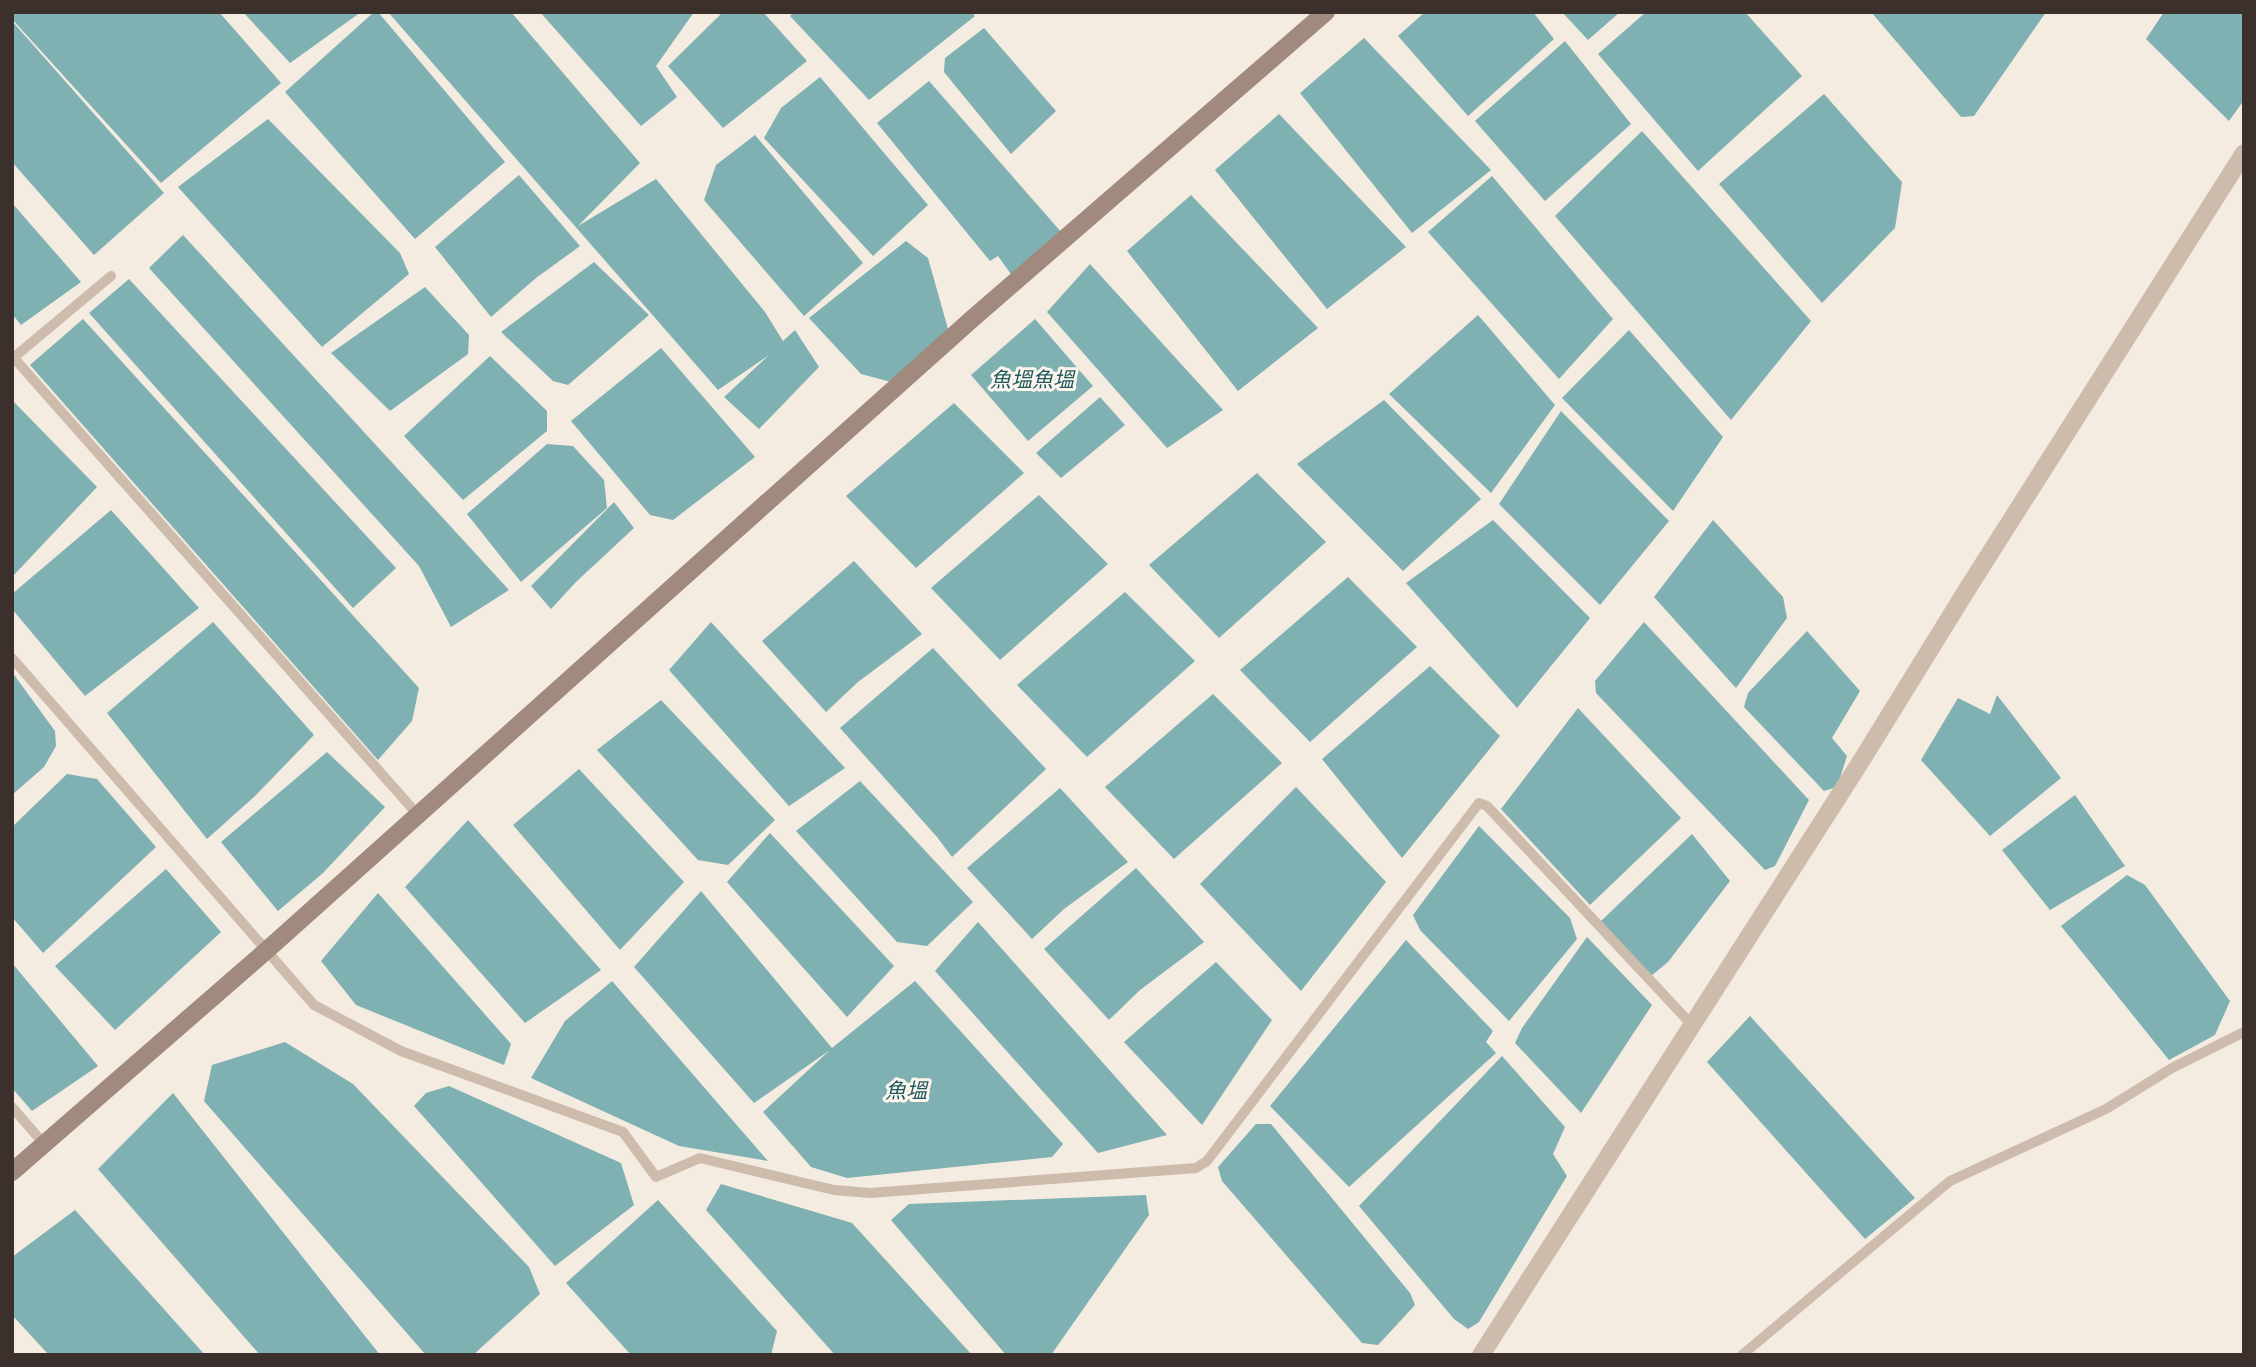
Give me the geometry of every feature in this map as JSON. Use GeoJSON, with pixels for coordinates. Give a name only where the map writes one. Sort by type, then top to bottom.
{"type":"FeatureCollection","features":[{"type":"Feature","properties":{"kind":"street"},"geometry":{"type":"LineString","coordinates":[[12,1172],[267,950],[972,319],[1326,12]]}},
{"type":"Feature","properties":{"kind":"street"},"geometry":{"type":"LineString","coordinates":[[1481,1355],[1858,766],[2244,153]]}},
{"type":"Feature","properties":{"kind":"lane"},"geometry":{"type":"LineString","coordinates":[[111,276],[13,359],[418,815]]}},
{"type":"Feature","properties":{"kind":"lane"},"geometry":{"type":"LineString","coordinates":[[12,658],[314,1005],[401,1051],[622,1132],[656,1177],[700,1158],[834,1191],[870,1193],[1196,1168],[1207,1161],[1479,803],[1487,806],[1692,1025]]}},
{"type":"Feature","properties":{"kind":"lane"},"geometry":{"type":"LineString","coordinates":[[1742,1355],[1950,1181],[2106,1110],[2172,1068],[2244,1032]]}},
{"type":"Feature","properties":{"kind":"lane"},"geometry":{"type":"LineString","coordinates":[[12,1107],[44,1144]]}},
{"type":"Feature","properties":{"kind":"water"},"geometry":{"type":"Polygon","coordinates":[[[12,12],[219,12],[281,83],[161,183],[12,19],[12,12]]]}},
{"type":"Feature","properties":{"kind":"water"},"geometry":{"type":"Polygon","coordinates":[[[243,12],[361,12],[290,63],[243,12]]]}},
{"type":"Feature","properties":{"kind":"water"},"geometry":{"type":"Polygon","coordinates":[[[374,12],[378,12],[505,162],[415,239],[285,92],[374,12]]]}},
{"type":"Feature","properties":{"kind":"water"},"geometry":{"type":"Polygon","coordinates":[[[388,12],[511,12],[640,163],[578,226],[656,179],[765,312],[783,341],[795,330],[819,367],[759,429],[724,397],[769,355],[718,390],[388,12]]]}},
{"type":"Feature","properties":{"kind":"water"},"geometry":{"type":"Polygon","coordinates":[[[540,12],[694,12],[656,66],[677,97],[641,126],[540,12]]]}},
{"type":"Feature","properties":{"kind":"water"},"geometry":{"type":"Polygon","coordinates":[[[723,12],[763,12],[807,61],[723,128],[668,66],[723,12]]]}},
{"type":"Feature","properties":{"kind":"water"},"geometry":{"type":"Polygon","coordinates":[[[794,12],[971,12],[975,16],[869,100],[790,16],[794,12]]]}},
{"type":"Feature","properties":{"kind":"water"},"geometry":{"type":"Polygon","coordinates":[[[1425,12],[1533,12],[1554,39],[1468,116],[1398,36],[1425,12]]]}},
{"type":"Feature","properties":{"kind":"water"},"geometry":{"type":"Polygon","coordinates":[[[1562,12],[1620,12],[1588,40],[1562,12]]]}},
{"type":"Feature","properties":{"kind":"water"},"geometry":{"type":"Polygon","coordinates":[[[1646,12],[1745,12],[1802,76],[1698,171],[1598,54],[1646,12]]]}},
{"type":"Feature","properties":{"kind":"water"},"geometry":{"type":"Polygon","coordinates":[[[1871,12],[2046,12],[1974,116],[1961,117],[1871,12]]]}},
{"type":"Feature","properties":{"kind":"water"},"geometry":{"type":"Polygon","coordinates":[[[2164,12],[2244,12],[2244,100],[2229,121],[2146,39],[2164,12]]]}},
{"type":"Feature","properties":{"kind":"water"},"geometry":{"type":"Polygon","coordinates":[[[12,21],[164,193],[94,255],[12,162],[12,21]]]}},
{"type":"Feature","properties":{"kind":"water"},"geometry":{"type":"Polygon","coordinates":[[[984,28],[1056,111],[1011,154],[944,72],[945,58],[984,28]]]}},
{"type":"Feature","properties":{"kind":"water"},"geometry":{"type":"Polygon","coordinates":[[[1364,38],[1491,170],[1412,233],[1300,93],[1364,38]]]}},
{"type":"Feature","properties":{"kind":"water"},"geometry":{"type":"Polygon","coordinates":[[[1565,41],[1631,124],[1545,201],[1475,121],[1565,41]]]}},
{"type":"Feature","properties":{"kind":"water"},"geometry":{"type":"Polygon","coordinates":[[[820,77],[928,205],[873,256],[764,138],[781,108],[820,77]]]}},
{"type":"Feature","properties":{"kind":"water"},"geometry":{"type":"Polygon","coordinates":[[[929,81],[1062,233],[1013,277],[998,256],[990,261],[877,123],[929,81]]]}},
{"type":"Feature","properties":{"kind":"water"},"geometry":{"type":"Polygon","coordinates":[[[1824,94],[1902,182],[1895,228],[1822,303],[1719,184],[1824,94]]]}},
{"type":"Feature","properties":{"kind":"water"},"geometry":{"type":"Polygon","coordinates":[[[1279,114],[1406,247],[1327,309],[1215,170],[1279,114]]]}},
{"type":"Feature","properties":{"kind":"water"},"geometry":{"type":"Polygon","coordinates":[[[268,119],[400,253],[409,274],[322,347],[178,187],[268,119]]]}},
{"type":"Feature","properties":{"kind":"water"},"geometry":{"type":"Polygon","coordinates":[[[1642,131],[1811,321],[1731,420],[1555,216],[1642,131]]]}},
{"type":"Feature","properties":{"kind":"water"},"geometry":{"type":"Polygon","coordinates":[[[755,135],[863,263],[804,316],[704,200],[716,165],[755,135]]]}},
{"type":"Feature","properties":{"kind":"water"},"geometry":{"type":"Polygon","coordinates":[[[519,175],[580,246],[536,278],[491,317],[435,247],[519,175]]]}},
{"type":"Feature","properties":{"kind":"water"},"geometry":{"type":"Polygon","coordinates":[[[1492,176],[1613,319],[1559,379],[1428,232],[1492,176]]]}},
{"type":"Feature","properties":{"kind":"water"},"geometry":{"type":"Polygon","coordinates":[[[1191,195],[1318,328],[1238,391],[1127,251],[1191,195]]]}},
{"type":"Feature","properties":{"kind":"water"},"geometry":{"type":"Polygon","coordinates":[[[12,203],[81,282],[21,325],[12,314],[12,203]]]}},
{"type":"Feature","properties":{"kind":"water"},"geometry":{"type":"Polygon","coordinates":[[[183,235],[509,590],[451,627],[419,566],[149,268],[183,235]]]}},
{"type":"Feature","properties":{"kind":"water"},"geometry":{"type":"Polygon","coordinates":[[[906,241],[928,258],[948,329],[891,382],[861,374],[809,318],[906,241]]]}},
{"type":"Feature","properties":{"kind":"water"},"geometry":{"type":"Polygon","coordinates":[[[594,262],[649,315],[568,385],[553,381],[501,332],[594,262]]]}},
{"type":"Feature","properties":{"kind":"water"},"geometry":{"type":"Polygon","coordinates":[[[1090,264],[1223,410],[1167,448],[1047,312],[1090,264]]]}},
{"type":"Feature","properties":{"kind":"water"},"geometry":{"type":"Polygon","coordinates":[[[129,279],[396,568],[353,608],[89,313],[129,279]]]}},
{"type":"Feature","properties":{"kind":"water"},"geometry":{"type":"Polygon","coordinates":[[[425,287],[469,335],[468,354],[390,411],[331,353],[425,287]]]}},
{"type":"Feature","properties":{"kind":"water"},"geometry":{"type":"Polygon","coordinates":[[[1478,315],[1555,405],[1491,493],[1389,394],[1478,315]]]}},
{"type":"Feature","properties":{"kind":"water"},"geometry":{"type":"Polygon","coordinates":[[[83,319],[419,688],[412,721],[378,760],[30,365],[83,319]]]}},
{"type":"Feature","properties":{"kind":"water","name":"魚塭魚塭"},"geometry":{"type":"Polygon","coordinates":[[[1035,319],[1093,386],[1028,441],[971,375],[1035,319]]]}},
{"type":"Feature","properties":{"kind":"water"},"geometry":{"type":"Polygon","coordinates":[[[1629,330],[1723,437],[1673,511],[1562,398],[1629,330]]]}},
{"type":"Feature","properties":{"kind":"water"},"geometry":{"type":"Polygon","coordinates":[[[661,348],[755,457],[673,520],[650,515],[571,421],[661,348]]]}},
{"type":"Feature","properties":{"kind":"water"},"geometry":{"type":"Polygon","coordinates":[[[490,356],[547,411],[547,431],[463,500],[404,436],[490,356]]]}},
{"type":"Feature","properties":{"kind":"water"},"geometry":{"type":"Polygon","coordinates":[[[1100,397],[1125,425],[1061,478],[1036,453],[1100,397]]]}},
{"type":"Feature","properties":{"kind":"water"},"geometry":{"type":"Polygon","coordinates":[[[12,400],[97,487],[12,577],[12,400]]]}},
{"type":"Feature","properties":{"kind":"water"},"geometry":{"type":"Polygon","coordinates":[[[1384,400],[1481,499],[1403,571],[1297,464],[1384,400]]]}},
{"type":"Feature","properties":{"kind":"water"},"geometry":{"type":"Polygon","coordinates":[[[954,403],[1024,473],[916,568],[846,496],[954,403]]]}},
{"type":"Feature","properties":{"kind":"water"},"geometry":{"type":"Polygon","coordinates":[[[1561,411],[1669,521],[1600,605],[1499,504],[1561,411]]]}},
{"type":"Feature","properties":{"kind":"water"},"geometry":{"type":"Polygon","coordinates":[[[547,444],[573,446],[604,480],[607,508],[521,582],[467,514],[547,444]]]}},
{"type":"Feature","properties":{"kind":"water"},"geometry":{"type":"Polygon","coordinates":[[[1257,473],[1326,542],[1219,638],[1149,565],[1257,473]]]}},
{"type":"Feature","properties":{"kind":"water"},"geometry":{"type":"Polygon","coordinates":[[[1039,495],[1108,564],[1000,660],[931,588],[1039,495]]]}},
{"type":"Feature","properties":{"kind":"water"},"geometry":{"type":"Polygon","coordinates":[[[614,502],[634,528],[551,609],[531,586],[614,502]]]}},
{"type":"Feature","properties":{"kind":"water"},"geometry":{"type":"Polygon","coordinates":[[[111,510],[199,608],[85,696],[12,609],[12,594],[111,510]]]}},
{"type":"Feature","properties":{"kind":"water"},"geometry":{"type":"Polygon","coordinates":[[[1493,520],[1590,618],[1517,708],[1406,583],[1493,520]]]}},
{"type":"Feature","properties":{"kind":"water"},"geometry":{"type":"Polygon","coordinates":[[[1713,520],[1783,597],[1787,618],[1736,688],[1654,597],[1713,520]]]}},
{"type":"Feature","properties":{"kind":"water"},"geometry":{"type":"Polygon","coordinates":[[[854,561],[922,634],[858,682],[826,712],[762,641],[854,561]]]}},
{"type":"Feature","properties":{"kind":"water"},"geometry":{"type":"Polygon","coordinates":[[[1348,577],[1417,647],[1310,742],[1240,670],[1348,577]]]}},
{"type":"Feature","properties":{"kind":"water"},"geometry":{"type":"Polygon","coordinates":[[[1125,592],[1195,661],[1087,757],[1017,685],[1125,592]]]}},
{"type":"Feature","properties":{"kind":"water"},"geometry":{"type":"Polygon","coordinates":[[[213,622],[314,735],[255,796],[207,839],[107,713],[213,622]]]}},
{"type":"Feature","properties":{"kind":"water"},"geometry":{"type":"Polygon","coordinates":[[[711,622],[845,768],[789,806],[669,670],[711,622]]]}},
{"type":"Feature","properties":{"kind":"water"},"geometry":{"type":"Polygon","coordinates":[[[1644,622],[1809,800],[1775,866],[1765,870],[1596,693],[1595,681],[1644,622]]]}},
{"type":"Feature","properties":{"kind":"water"},"geometry":{"type":"Polygon","coordinates":[[[1807,631],[1860,691],[1832,738],[1847,756],[1837,787],[1824,791],[1744,707],[1748,693],[1807,631]]]}},
{"type":"Feature","properties":{"kind":"water"},"geometry":{"type":"Polygon","coordinates":[[[933,648],[1046,769],[952,857],[840,728],[933,648]]]}},
{"type":"Feature","properties":{"kind":"water"},"geometry":{"type":"Polygon","coordinates":[[[1430,666],[1500,736],[1402,858],[1322,759],[1430,666]]]}},
{"type":"Feature","properties":{"kind":"water"},"geometry":{"type":"Polygon","coordinates":[[[12,672],[55,731],[56,746],[44,767],[12,795],[12,672]]]}},
{"type":"Feature","properties":{"kind":"water"},"geometry":{"type":"Polygon","coordinates":[[[1213,694],[1282,763],[1174,859],[1105,787],[1213,694]]]}},
{"type":"Feature","properties":{"kind":"water"},"geometry":{"type":"Polygon","coordinates":[[[1997,695],[2061,778],[1990,836],[1921,760],[1958,698],[1990,714],[1997,695]]]}},
{"type":"Feature","properties":{"kind":"water"},"geometry":{"type":"Polygon","coordinates":[[[661,700],[775,820],[728,865],[698,860],[597,750],[661,700]]]}},
{"type":"Feature","properties":{"kind":"water"},"geometry":{"type":"Polygon","coordinates":[[[1578,708],[1681,818],[1590,905],[1501,809],[1578,708]]]}},
{"type":"Feature","properties":{"kind":"water"},"geometry":{"type":"Polygon","coordinates":[[[327,752],[385,807],[323,873],[278,911],[221,842],[327,752]]]}},
{"type":"Feature","properties":{"kind":"water"},"geometry":{"type":"Polygon","coordinates":[[[579,769],[684,882],[620,950],[513,825],[579,769]]]}},
{"type":"Feature","properties":{"kind":"water"},"geometry":{"type":"Polygon","coordinates":[[[67,774],[97,779],[156,847],[43,953],[12,917],[12,827],[67,774]]]}},
{"type":"Feature","properties":{"kind":"water"},"geometry":{"type":"Polygon","coordinates":[[[860,781],[973,902],[927,946],[897,942],[796,831],[860,781]]]}},
{"type":"Feature","properties":{"kind":"water"},"geometry":{"type":"Polygon","coordinates":[[[1296,787],[1386,882],[1301,991],[1200,884],[1296,787]]]}},
{"type":"Feature","properties":{"kind":"water"},"geometry":{"type":"Polygon","coordinates":[[[1060,788],[1128,862],[1064,909],[1032,939],[967,868],[1060,788]]]}},
{"type":"Feature","properties":{"kind":"water"},"geometry":{"type":"Polygon","coordinates":[[[2075,795],[2125,866],[2050,910],[2002,850],[2075,795]]]}},
{"type":"Feature","properties":{"kind":"water"},"geometry":{"type":"Polygon","coordinates":[[[468,820],[601,970],[525,1023],[405,887],[468,820]]]}},
{"type":"Feature","properties":{"kind":"water"},"geometry":{"type":"Polygon","coordinates":[[[1479,826],[1570,918],[1577,939],[1509,1021],[1420,930],[1413,915],[1479,826]]]}},
{"type":"Feature","properties":{"kind":"water"},"geometry":{"type":"Polygon","coordinates":[[[770,833],[894,966],[847,1017],[727,882],[770,833]]]}},
{"type":"Feature","properties":{"kind":"water"},"geometry":{"type":"Polygon","coordinates":[[[1692,834],[1730,881],[1668,962],[1651,976],[1601,921],[1692,834]]]}},
{"type":"Feature","properties":{"kind":"water"},"geometry":{"type":"Polygon","coordinates":[[[1136,868],[1204,942],[1140,990],[1109,1020],[1044,949],[1136,868]]]}},
{"type":"Feature","properties":{"kind":"water"},"geometry":{"type":"Polygon","coordinates":[[[166,869],[221,932],[115,1030],[55,966],[166,869]]]}},
{"type":"Feature","properties":{"kind":"water"},"geometry":{"type":"Polygon","coordinates":[[[2127,875],[2145,885],[2230,1001],[2215,1035],[2169,1060],[2061,926],[2127,875]]]}},
{"type":"Feature","properties":{"kind":"water","name":"魚塭"},"geometry":{"type":"Polygon","coordinates":[[[701,891],[832,1048],[915,981],[1063,1144],[1052,1157],[847,1178],[811,1167],[763,1112],[830,1050],[754,1103],[634,967],[701,891]]]}},
{"type":"Feature","properties":{"kind":"water"},"geometry":{"type":"Polygon","coordinates":[[[378,893],[511,1044],[504,1065],[356,1005],[321,961],[378,893]]]}},
{"type":"Feature","properties":{"kind":"water"},"geometry":{"type":"Polygon","coordinates":[[[978,922],[1167,1135],[1098,1153],[935,971],[978,922]]]}},
{"type":"Feature","properties":{"kind":"water"},"geometry":{"type":"Polygon","coordinates":[[[1587,937],[1652,1005],[1581,1113],[1515,1043],[1522,1028],[1587,937]]]}},
{"type":"Feature","properties":{"kind":"water"},"geometry":{"type":"Polygon","coordinates":[[[1406,940],[1493,1031],[1486,1042],[1496,1053],[1349,1187],[1270,1106],[1406,940]]]}},
{"type":"Feature","properties":{"kind":"water"},"geometry":{"type":"Polygon","coordinates":[[[1216,962],[1272,1020],[1202,1125],[1124,1042],[1216,962]]]}},
{"type":"Feature","properties":{"kind":"water"},"geometry":{"type":"Polygon","coordinates":[[[12,963],[98,1066],[32,1111],[12,1088],[12,963]]]}},
{"type":"Feature","properties":{"kind":"water"},"geometry":{"type":"Polygon","coordinates":[[[612,981],[768,1161],[679,1146],[531,1078],[565,1021],[612,981]]]}},
{"type":"Feature","properties":{"kind":"water"},"geometry":{"type":"Polygon","coordinates":[[[1750,1016],[1915,1198],[1865,1239],[1707,1062],[1750,1016]]]}},
{"type":"Feature","properties":{"kind":"water"},"geometry":{"type":"Polygon","coordinates":[[[285,1042],[353,1084],[529,1267],[540,1294],[473,1355],[426,1355],[204,1101],[212,1065],[285,1042]]]}},
{"type":"Feature","properties":{"kind":"water"},"geometry":{"type":"Polygon","coordinates":[[[1502,1056],[1565,1127],[1553,1154],[1567,1176],[1479,1322],[1468,1329],[1454,1319],[1359,1206],[1502,1056]]]}},
{"type":"Feature","properties":{"kind":"water"},"geometry":{"type":"Polygon","coordinates":[[[449,1086],[621,1163],[634,1205],[555,1266],[414,1106],[426,1093],[449,1086]]]}},
{"type":"Feature","properties":{"kind":"water"},"geometry":{"type":"Polygon","coordinates":[[[173,1093],[380,1355],[260,1355],[98,1169],[173,1093]]]}},
{"type":"Feature","properties":{"kind":"water"},"geometry":{"type":"Polygon","coordinates":[[[1256,1124],[1271,1124],[1410,1293],[1415,1305],[1378,1345],[1362,1343],[1222,1181],[1218,1167],[1256,1124]]]}},
{"type":"Feature","properties":{"kind":"water"},"geometry":{"type":"Polygon","coordinates":[[[721,1184],[852,1223],[972,1355],[835,1355],[706,1210],[721,1184]]]}},
{"type":"Feature","properties":{"kind":"water"},"geometry":{"type":"Polygon","coordinates":[[[1146,1195],[1149,1215],[1051,1355],[1006,1355],[891,1220],[909,1204],[1146,1195]]]}},
{"type":"Feature","properties":{"kind":"water"},"geometry":{"type":"Polygon","coordinates":[[[658,1200],[777,1331],[771,1355],[631,1355],[566,1283],[658,1200]]]}},
{"type":"Feature","properties":{"kind":"water"},"geometry":{"type":"Polygon","coordinates":[[[75,1210],[205,1355],[49,1355],[12,1315],[12,1257],[75,1210]]]}}]}
